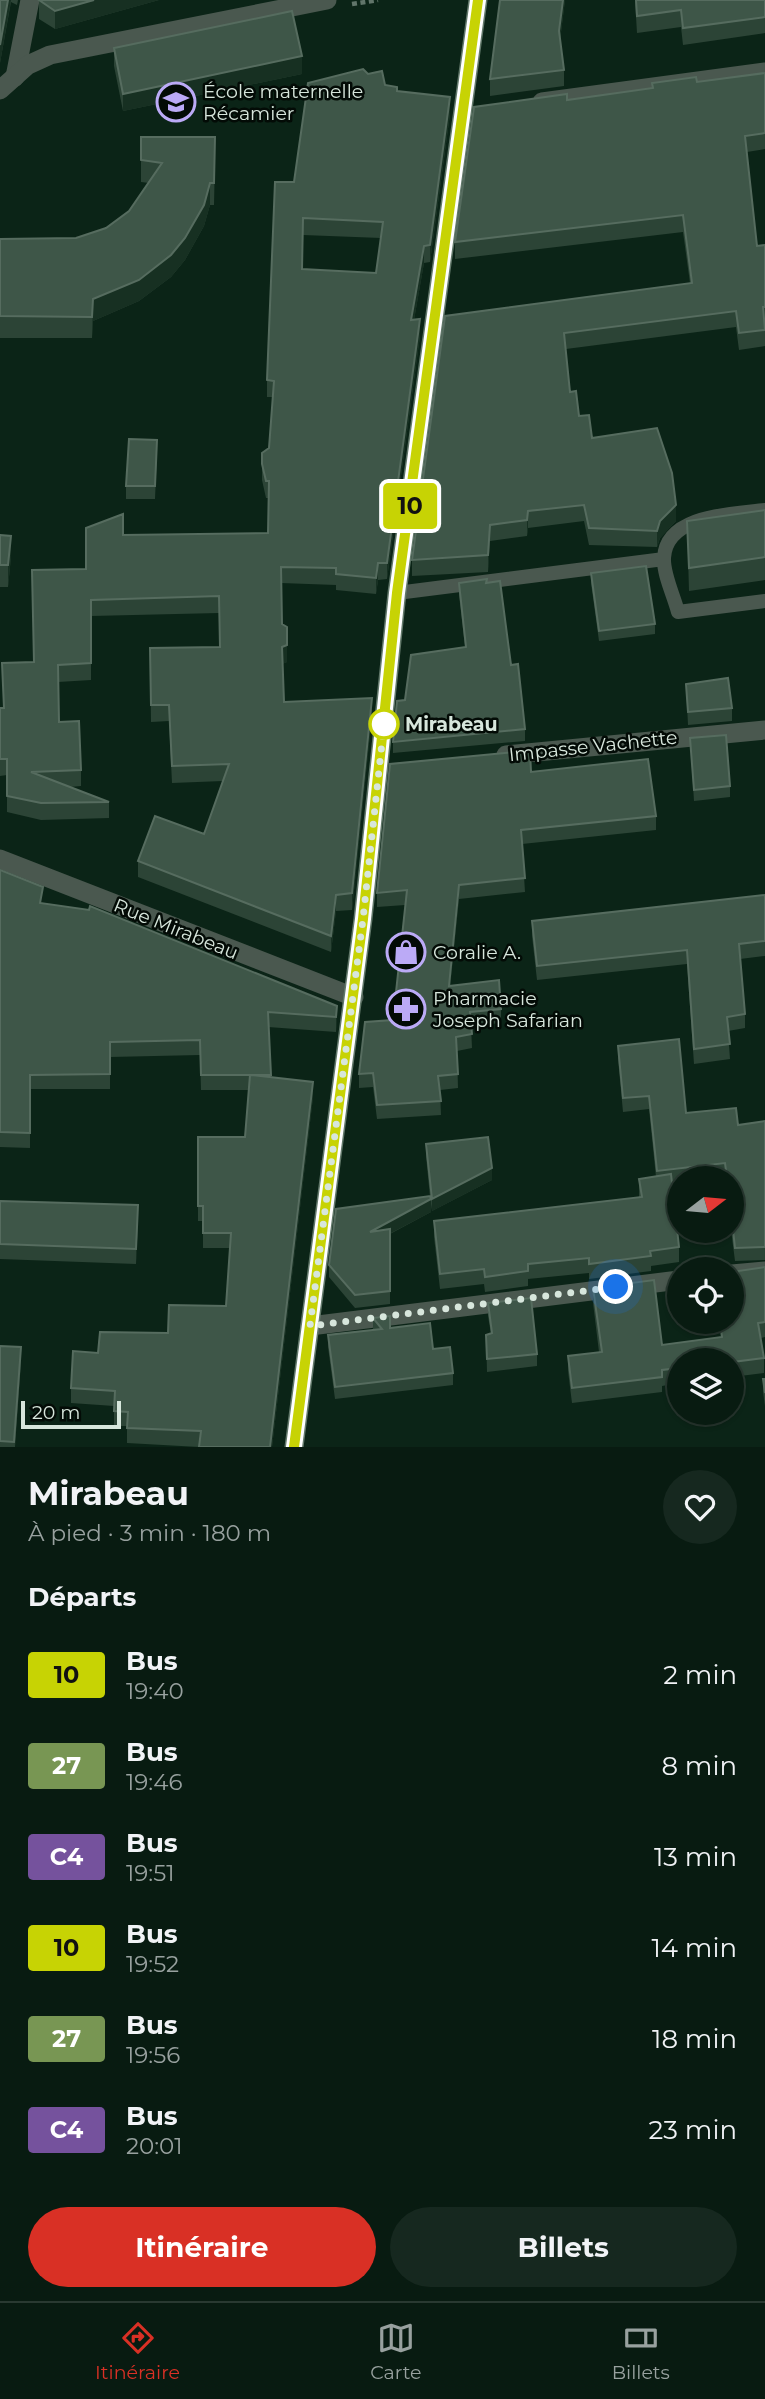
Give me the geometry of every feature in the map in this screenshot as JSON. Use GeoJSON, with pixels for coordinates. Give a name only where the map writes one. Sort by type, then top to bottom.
{"type":"FeatureCollection","features":[{"type":"Feature","properties":{"kind":"main road"},"geometry":{"type":"LineString","coordinates":[[294,1447],[387,766],[397,593],[478,0]]}},
{"type":"Feature","properties":{"kind":"street"},"geometry":{"type":"LineString","coordinates":[[7,84],[30,0]]}},
{"type":"Feature","properties":{"kind":"street"},"geometry":{"type":"LineString","coordinates":[[7,84],[28,65],[50,55],[327,0]]}},
{"type":"Feature","properties":{"kind":"street"},"geometry":{"type":"LineString","coordinates":[[524,104],[765,72]]}},
{"type":"Feature","properties":{"kind":"street"},"geometry":{"type":"LineString","coordinates":[[464,112],[484,110]]}},
{"type":"Feature","properties":{"kind":"street","name":"Impasse Vachette"},"geometry":{"type":"LineString","coordinates":[[490,756],[765,730]]}},
{"type":"Feature","properties":{"kind":"street","name":"Rue Mirabeau"},"geometry":{"type":"LineString","coordinates":[[0,859],[354,997]]}},
{"type":"Feature","properties":{"kind":"street"},"geometry":{"type":"LineString","coordinates":[[744,1273],[765,1271]]}},
{"type":"Feature","properties":{"kind":"street"},"geometry":{"type":"LineString","coordinates":[[310,1326],[667,1281]]}},
{"type":"Feature","properties":{"kind":"lane"},"geometry":{"type":"LineString","coordinates":[[765,510],[696,519],[670,541],[664,559],[678,612],[765,601]]}},
{"type":"Feature","properties":{"kind":"lane"},"geometry":{"type":"LineString","coordinates":[[397,593],[664,559]]}},
{"type":"Feature","properties":{"kind":"building"},"geometry":{"type":"Polygon","coordinates":[[[0,0],[8,0],[0,45],[0,0]]]}},
{"type":"Feature","properties":{"kind":"building"},"geometry":{"type":"Polygon","coordinates":[[[39,0],[94,0],[55,11],[39,0]]]}},
{"type":"Feature","properties":{"kind":"building"},"geometry":{"type":"Polygon","coordinates":[[[500,0],[563,0],[559,31],[564,70],[490,79],[500,0]]]}},
{"type":"Feature","properties":{"kind":"building"},"geometry":{"type":"Polygon","coordinates":[[[636,0],[765,0],[765,17],[683,28],[681,10],[637,16],[636,0]]]}},
{"type":"Feature","properties":{"kind":"building"},"geometry":{"type":"Polygon","coordinates":[[[292,11],[302,56],[123,94],[114,48],[292,11]]]}},
{"type":"Feature","properties":{"kind":"building"},"geometry":{"type":"Polygon","coordinates":[[[363,69],[368,74],[382,71],[385,85],[397,87],[397,91],[450,97],[430,245],[424,246],[411,320],[420,319],[387,563],[378,563],[376,578],[336,574],[336,568],[281,567],[282,624],[287,627],[287,645],[282,647],[284,702],[372,698],[352,893],[336,895],[331,936],[138,861],[155,816],[204,834],[229,764],[172,766],[169,705],[151,705],[150,648],[220,647],[219,596],[91,600],[91,663],[58,665],[59,722],[79,721],[81,770],[31,772],[109,802],[41,803],[7,796],[7,759],[0,759],[0,708],[4,708],[2,663],[34,662],[32,570],[86,569],[86,528],[123,514],[123,535],[268,533],[269,481],[266,481],[262,453],[269,448],[274,381],[267,380],[275,182],[294,182],[308,83],[363,69]],[[303,218],[302,269],[376,273],[383,222],[303,218]]]}},
{"type":"Feature","properties":{"kind":"building"},"geometry":{"type":"Polygon","coordinates":[[[765,73],[765,133],[745,136],[757,246],[765,245],[765,330],[739,333],[736,311],[564,333],[570,392],[576,391],[579,416],[589,415],[592,438],[657,428],[672,473],[676,505],[660,521],[657,531],[589,528],[584,505],[528,511],[527,520],[490,525],[488,555],[412,560],[445,316],[692,283],[683,215],[455,242],[474,107],[567,94],[567,100],[653,88],[652,83],[696,77],[697,82],[765,73]]]}},
{"type":"Feature","properties":{"kind":"building"},"geometry":{"type":"Polygon","coordinates":[[[141,137],[215,137],[214,183],[210,183],[204,205],[185,238],[171,255],[139,280],[93,299],[92,317],[0,316],[0,239],[76,238],[106,228],[129,211],[162,163],[141,160],[141,137]]]}},
{"type":"Feature","properties":{"kind":"building"},"geometry":{"type":"Polygon","coordinates":[[[129,439],[157,440],[155,486],[126,486],[129,439]]]}},
{"type":"Feature","properties":{"kind":"building"},"geometry":{"type":"Polygon","coordinates":[[[765,510],[765,557],[689,568],[687,521],[765,510]]]}},
{"type":"Feature","properties":{"kind":"building"},"geometry":{"type":"Polygon","coordinates":[[[0,535],[11,536],[8,565],[0,565],[0,535]]]}},
{"type":"Feature","properties":{"kind":"building"},"geometry":{"type":"Polygon","coordinates":[[[646,566],[655,624],[599,631],[591,573],[646,566]]]}},
{"type":"Feature","properties":{"kind":"building"},"geometry":{"type":"Polygon","coordinates":[[[487,579],[486,583],[500,581],[511,665],[518,664],[525,729],[393,742],[397,701],[405,700],[411,655],[466,647],[459,583],[487,579]]]}},
{"type":"Feature","properties":{"kind":"building"},"geometry":{"type":"Polygon","coordinates":[[[728,678],[732,708],[688,712],[686,684],[728,678]]]}},
{"type":"Feature","properties":{"kind":"building"},"geometry":{"type":"Polygon","coordinates":[[[726,735],[730,786],[694,790],[690,738],[726,735]]]}},
{"type":"Feature","properties":{"kind":"building"},"geometry":{"type":"Polygon","coordinates":[[[530,751],[531,772],[648,759],[656,816],[521,830],[525,878],[459,885],[449,986],[499,980],[501,1009],[470,1012],[472,1034],[456,1037],[458,1074],[438,1076],[441,1101],[377,1105],[373,1073],[359,1074],[365,1022],[393,1020],[407,890],[377,893],[390,764],[530,751]]]}},
{"type":"Feature","properties":{"kind":"building"},"geometry":{"type":"Polygon","coordinates":[[[0,870],[43,887],[40,903],[89,910],[90,906],[337,1006],[336,1017],[268,1012],[271,1075],[251,1075],[313,1082],[270,1447],[199,1447],[201,1431],[127,1428],[128,1412],[114,1411],[115,1391],[71,1388],[73,1351],[98,1353],[100,1332],[168,1333],[169,1305],[226,1306],[231,1233],[203,1233],[203,1206],[198,1206],[198,1137],[245,1137],[250,1075],[201,1075],[200,1040],[110,1042],[110,1074],[30,1075],[30,1133],[0,1132],[0,870]]]}},
{"type":"Feature","properties":{"kind":"building"},"geometry":{"type":"Polygon","coordinates":[[[765,895],[765,941],[739,944],[745,1014],[727,1017],[730,1044],[694,1049],[687,950],[537,966],[532,921],[765,895]]]}},
{"type":"Feature","properties":{"kind":"building"},"geometry":{"type":"Polygon","coordinates":[[[679,1039],[686,1113],[736,1108],[738,1125],[765,1121],[765,1247],[735,1248],[734,1243],[744,1243],[744,1166],[725,1166],[725,1163],[667,1166],[667,1170],[657,1171],[649,1096],[623,1098],[618,1046],[679,1039]]]}},
{"type":"Feature","properties":{"kind":"building"},"geometry":{"type":"Polygon","coordinates":[[[488,1137],[492,1168],[432,1199],[426,1144],[488,1137]]]}},
{"type":"Feature","properties":{"kind":"building"},"geometry":{"type":"Polygon","coordinates":[[[667,1175],[667,1243],[679,1243],[679,1247],[650,1251],[651,1256],[589,1264],[589,1258],[528,1264],[528,1271],[485,1277],[484,1269],[440,1274],[434,1221],[642,1197],[639,1179],[667,1175]]]}},
{"type":"Feature","properties":{"kind":"building"},"geometry":{"type":"Polygon","coordinates":[[[430,1196],[431,1199],[370,1232],[390,1229],[390,1291],[355,1295],[329,1265],[336,1209],[430,1196]]]}},
{"type":"Feature","properties":{"kind":"building"},"geometry":{"type":"Polygon","coordinates":[[[0,1201],[138,1205],[136,1249],[0,1244],[0,1201]]]}},
{"type":"Feature","properties":{"kind":"building"},"geometry":{"type":"Polygon","coordinates":[[[765,1267],[765,1322],[758,1323],[764,1358],[744,1360],[744,1348],[667,1348],[667,1369],[662,1370],[662,1377],[572,1388],[568,1356],[602,1352],[593,1288],[654,1280],[662,1345],[722,1337],[722,1334],[744,1334],[744,1270],[765,1267]]]}},
{"type":"Feature","properties":{"kind":"building"},"geometry":{"type":"Polygon","coordinates":[[[531,1298],[537,1354],[487,1359],[486,1335],[492,1333],[488,1303],[531,1298]]]}},
{"type":"Feature","properties":{"kind":"building"},"geometry":{"type":"Polygon","coordinates":[[[390,1316],[390,1328],[430,1323],[433,1349],[450,1347],[453,1373],[335,1387],[328,1335],[382,1329],[373,1318],[390,1316]]]}},
{"type":"Feature","properties":{"kind":"building"},"geometry":{"type":"Polygon","coordinates":[[[0,1346],[21,1347],[14,1442],[0,1441],[0,1346]]]}},
{"type":"Feature","properties":{"kind":"bus line","name":"10"},"geometry":{"type":"LineString","coordinates":[[294,1447],[354,997],[397,593],[478,0]]}},
{"type":"Feature","properties":{"kind":"place","name":"École maternelle Récamier"},"geometry":{"type":"Point","coordinates":[176,102]}},
{"type":"Feature","properties":{"kind":"place","name":"Mirabeau"},"geometry":{"type":"Point","coordinates":[384,724]}},
{"type":"Feature","properties":{"kind":"place","name":"Coralie A."},"geometry":{"type":"Point","coordinates":[406,952]}},
{"type":"Feature","properties":{"kind":"place","name":"Pharmacie Joseph Safarian"},"geometry":{"type":"Point","coordinates":[406,1009]}},
{"type":"Feature","properties":{"kind":"route"},"geometry":{"type":"LineString","coordinates":[[384,724],[354,997],[310,1326],[616,1287]]}}]}
